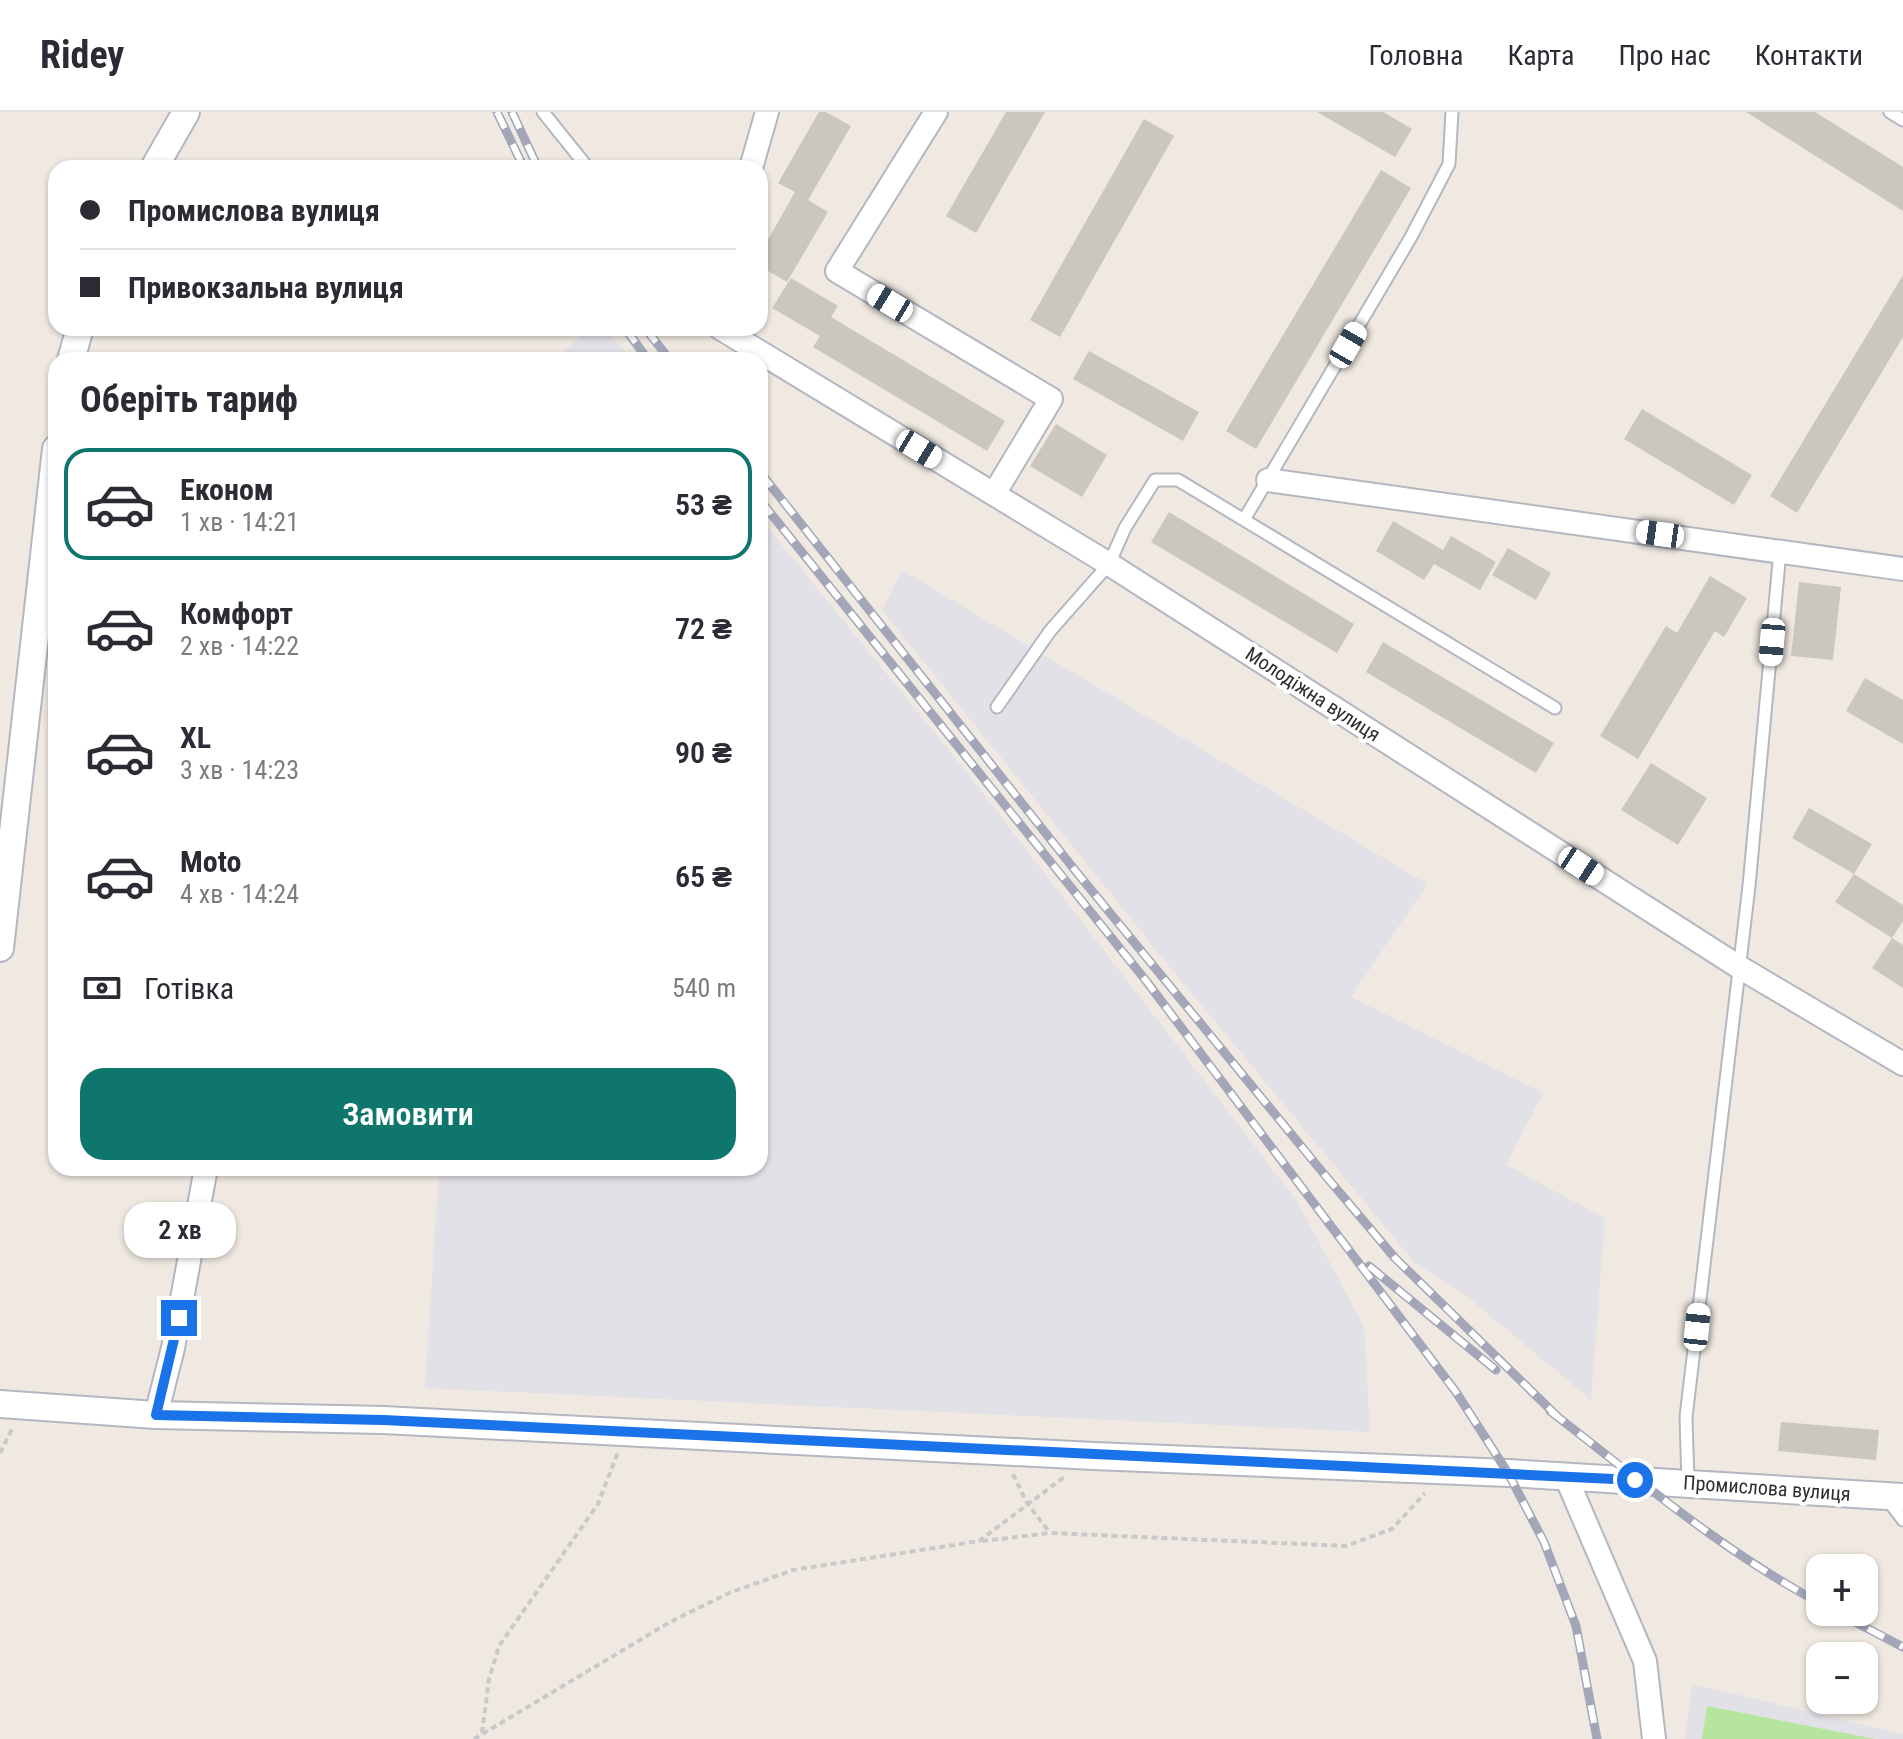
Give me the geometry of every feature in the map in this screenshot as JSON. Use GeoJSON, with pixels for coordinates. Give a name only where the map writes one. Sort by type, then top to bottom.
{"type":"FeatureCollection","features":[{"type":"Feature","properties":{"kind":"street"},"geometry":{"type":"LineString","coordinates":[[159,160],[186,112]]}},
{"type":"Feature","properties":{"kind":"street"},"geometry":{"type":"LineString","coordinates":[[753,160],[767,112]]}},
{"type":"Feature","properties":{"kind":"street"},"geometry":{"type":"LineString","coordinates":[[936,112],[837,271],[1051,399],[994,494]]}},
{"type":"Feature","properties":{"kind":"street","name":"Молодіжна вулиця"},"geometry":{"type":"LineString","coordinates":[[733,336],[760,352]]}},
{"type":"Feature","properties":{"kind":"street","name":"Молодіжна вулиця"},"geometry":{"type":"LineString","coordinates":[[768,357],[1109,564],[1739,967],[1903,1064]]}},
{"type":"Feature","properties":{"kind":"street"},"geometry":{"type":"LineString","coordinates":[[1268,480],[1903,569]]}},
{"type":"Feature","properties":{"kind":"street"},"geometry":{"type":"LineString","coordinates":[[0,948],[48,520]]}},
{"type":"Feature","properties":{"kind":"street"},"geometry":{"type":"LineString","coordinates":[[156,1415],[173,1348],[205,1176]]}},
{"type":"Feature","properties":{"kind":"street","name":"Промислова вулиця"},"geometry":{"type":"LineString","coordinates":[[12,1405],[156,1415],[383,1420],[1448,1471],[1899,1498]]}},
{"type":"Feature","properties":{"kind":"street"},"geometry":{"type":"LineString","coordinates":[[1566,1477],[1645,1661],[1654,1739]]}},
{"type":"Feature","properties":{"kind":"lane"},"geometry":{"type":"LineString","coordinates":[[543,112],[582,160]]}},
{"type":"Feature","properties":{"kind":"lane"},"geometry":{"type":"LineString","coordinates":[[1245,518],[1411,237],[1449,164],[1452,112]]}},
{"type":"Feature","properties":{"kind":"lane"},"geometry":{"type":"LineString","coordinates":[[1890,112],[1903,120]]}},
{"type":"Feature","properties":{"kind":"lane"},"geometry":{"type":"LineString","coordinates":[[997,707],[1050,631],[1109,564],[1125,528],[1155,480],[1178,480],[1555,708]]}},
{"type":"Feature","properties":{"kind":"lane"},"geometry":{"type":"LineString","coordinates":[[1688,1483],[1686,1417],[1739,967],[1780,551]]}},
{"type":"Feature","properties":{"kind":"path"},"geometry":{"type":"LineString","coordinates":[[0,1453],[12,1405]]}},
{"type":"Feature","properties":{"kind":"path"},"geometry":{"type":"LineString","coordinates":[[482,1733],[489,1679],[499,1646],[598,1504],[626,1431]]}},
{"type":"Feature","properties":{"kind":"path"},"geometry":{"type":"LineString","coordinates":[[1002,1450],[1027,1503],[1050,1533]]}},
{"type":"Feature","properties":{"kind":"path"},"geometry":{"type":"LineString","coordinates":[[979,1541],[1094,1456]]}},
{"type":"Feature","properties":{"kind":"path"},"geometry":{"type":"LineString","coordinates":[[474,1739],[670,1622],[729,1593],[793,1570],[1050,1533],[1346,1546],[1392,1529],[1448,1471]]}},
{"type":"Feature","properties":{"kind":"shaded area"},"geometry":{"type":"Polygon","coordinates":[[[580,336],[612,336],[624,352],[564,352],[580,336]]]}},
{"type":"Feature","properties":{"kind":"shaded area"},"geometry":{"type":"Polygon","coordinates":[[[768,528],[965,770],[1297,1201],[1364,1327],[1370,1432],[425,1388],[438,1176],[768,1176],[768,528]]]}},
{"type":"Feature","properties":{"kind":"shaded area"},"geometry":{"type":"Polygon","coordinates":[[[902,570],[1427,884],[1351,997],[1543,1093],[1506,1165],[1605,1218],[1591,1400],[1463,1293],[1416,1264],[1173,971],[882,610],[902,570]]]}},
{"type":"Feature","properties":{"kind":"shaded area"},"geometry":{"type":"Polygon","coordinates":[[[1692,1684],[1806,1711],[1806,1714],[1819,1714],[1903,1734],[1903,1739],[1685,1739],[1692,1684]]]}},
{"type":"Feature","properties":{"kind":"green space"},"geometry":{"type":"Polygon","coordinates":[[[1707,1706],[1875,1739],[1702,1739],[1707,1706]]]}},
{"type":"Feature","properties":{"kind":"building"},"geometry":{"type":"Polygon","coordinates":[[[819,112],[826,112],[851,126],[808,200],[828,212],[787,282],[768,271],[768,240],[795,192],[778,183],[819,112]]]}},
{"type":"Feature","properties":{"kind":"building"},"geometry":{"type":"Polygon","coordinates":[[[1006,112],[1045,112],[976,233],[946,216],[1006,112]]]}},
{"type":"Feature","properties":{"kind":"building"},"geometry":{"type":"Polygon","coordinates":[[[1317,112],[1383,112],[1412,129],[1395,157],[1317,112]]]}},
{"type":"Feature","properties":{"kind":"building"},"geometry":{"type":"Polygon","coordinates":[[[1746,112],[1815,112],[1903,167],[1903,211],[1746,112]]]}},
{"type":"Feature","properties":{"kind":"building"},"geometry":{"type":"Polygon","coordinates":[[[1144,119],[1174,136],[1060,337],[1030,320],[1144,119]]]}},
{"type":"Feature","properties":{"kind":"building"},"geometry":{"type":"Polygon","coordinates":[[[1381,170],[1411,188],[1256,449],[1226,431],[1381,170]]]}},
{"type":"Feature","properties":{"kind":"building"},"geometry":{"type":"Polygon","coordinates":[[[1903,275],[1903,337],[1797,513],[1770,496],[1903,275]]]}},
{"type":"Feature","properties":{"kind":"building"},"geometry":{"type":"Polygon","coordinates":[[[791,278],[838,306],[831,317],[1005,421],[987,451],[813,347],[820,336],[772,308],[791,278]]]}},
{"type":"Feature","properties":{"kind":"building"},"geometry":{"type":"Polygon","coordinates":[[[1089,351],[1199,412],[1183,441],[1073,379],[1089,351]]]}},
{"type":"Feature","properties":{"kind":"building"},"geometry":{"type":"Polygon","coordinates":[[[1642,409],[1752,475],[1734,505],[1624,439],[1642,409]]]}},
{"type":"Feature","properties":{"kind":"building"},"geometry":{"type":"Polygon","coordinates":[[[1056,424],[1107,455],[1082,497],[1030,466],[1056,424]]]}},
{"type":"Feature","properties":{"kind":"building"},"geometry":{"type":"Polygon","coordinates":[[[1169,512],[1354,624],[1337,653],[1151,542],[1169,512]]]}},
{"type":"Feature","properties":{"kind":"building"},"geometry":{"type":"Polygon","coordinates":[[[1393,521],[1443,550],[1451,536],[1496,562],[1480,590],[1434,564],[1424,580],[1376,551],[1393,521]]]}},
{"type":"Feature","properties":{"kind":"building"},"geometry":{"type":"Polygon","coordinates":[[[1508,548],[1551,573],[1536,600],[1492,575],[1508,548]]]}},
{"type":"Feature","properties":{"kind":"building"},"geometry":{"type":"Polygon","coordinates":[[[1710,576],[1747,598],[1724,637],[1715,631],[1638,759],[1600,736],[1666,626],[1677,633],[1710,576]]]}},
{"type":"Feature","properties":{"kind":"building"},"geometry":{"type":"Polygon","coordinates":[[[1799,582],[1841,587],[1833,660],[1791,656],[1799,582]]]}},
{"type":"Feature","properties":{"kind":"building"},"geometry":{"type":"Polygon","coordinates":[[[1383,642],[1554,743],[1536,773],[1366,672],[1383,642]]]}},
{"type":"Feature","properties":{"kind":"building"},"geometry":{"type":"Polygon","coordinates":[[[1865,678],[1903,700],[1903,744],[1846,711],[1865,678]]]}},
{"type":"Feature","properties":{"kind":"building"},"geometry":{"type":"Polygon","coordinates":[[[1651,763],[1707,798],[1678,845],[1621,810],[1651,763]]]}},
{"type":"Feature","properties":{"kind":"building"},"geometry":{"type":"Polygon","coordinates":[[[1809,808],[1872,844],[1854,874],[1792,838],[1809,808]]]}},
{"type":"Feature","properties":{"kind":"building"},"geometry":{"type":"Polygon","coordinates":[[[1854,874],[1903,905],[1903,921],[1892,938],[1835,902],[1854,874]]]}},
{"type":"Feature","properties":{"kind":"building"},"geometry":{"type":"Polygon","coordinates":[[[1892,938],[1903,945],[1903,988],[1872,968],[1892,938]]]}},
{"type":"Feature","properties":{"kind":"building"},"geometry":{"type":"Polygon","coordinates":[[[1781,1422],[1879,1430],[1876,1460],[1778,1451],[1781,1422]]]}},
{"type":"Feature","properties":{"kind":"railway"},"geometry":{"type":"LineString","coordinates":[[497,112],[520,160]]}},
{"type":"Feature","properties":{"kind":"railway"},"geometry":{"type":"LineString","coordinates":[[512,112],[534,160]]}},
{"type":"Feature","properties":{"kind":"railway"},"geometry":{"type":"LineString","coordinates":[[631,336],[642,352]]}},
{"type":"Feature","properties":{"kind":"railway"},"geometry":{"type":"LineString","coordinates":[[651,336],[664,352]]}},
{"type":"Feature","properties":{"kind":"railway"},"geometry":{"type":"LineString","coordinates":[[768,482],[1074,869],[1324,1174],[1395,1258],[1559,1418]]}},
{"type":"Feature","properties":{"kind":"railway"},"geometry":{"type":"LineString","coordinates":[[768,510],[1147,982],[1456,1392],[1508,1473],[1544,1542],[1576,1626],[1597,1739]]}},
{"type":"Feature","properties":{"kind":"railway"},"geometry":{"type":"LineString","coordinates":[[1369,1266],[1496,1370]]}},
{"type":"Feature","properties":{"kind":"railway"},"geometry":{"type":"LineString","coordinates":[[1550,1411],[1714,1537],[1806,1595]]}},
{"type":"Feature","properties":{"kind":"railway"},"geometry":{"type":"LineString","coordinates":[[1863,1626],[1903,1647]]}},
{"type":"Feature","properties":{"kind":"route"},"geometry":{"type":"LineString","coordinates":[[179,1318],[156,1415],[383,1420],[1635,1480]]}}]}
